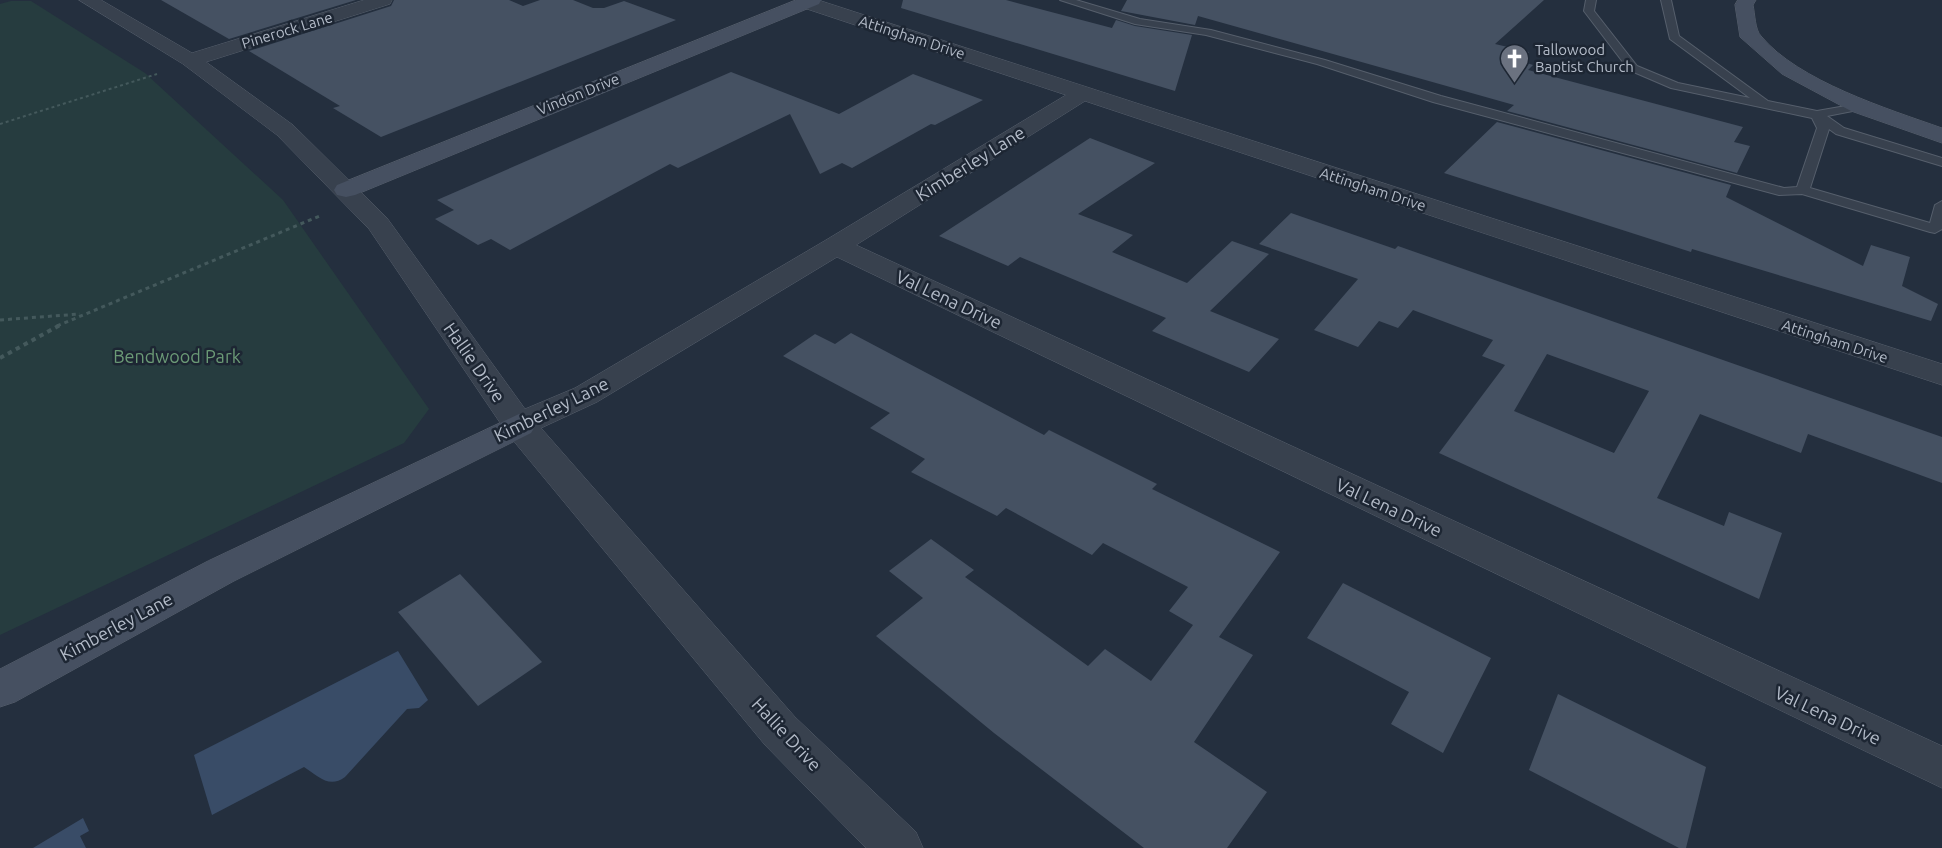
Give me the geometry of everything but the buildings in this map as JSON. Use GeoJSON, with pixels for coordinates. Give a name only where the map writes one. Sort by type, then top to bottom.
{"type":"FeatureCollection","features":[{"type":"Feature","properties":{"kind":"street","name":"Hallie Drive"},"geometry":{"type":"LineString","coordinates":[[88,0],[192,61],[285,129],[378,224],[519,425],[780,731],[899,848]]}},
{"type":"Feature","properties":{"kind":"street","name":"Pinerock Lane"},"geometry":{"type":"LineString","coordinates":[[192,61],[383,0]]}},
{"type":"Feature","properties":{"kind":"street"},"geometry":{"type":"LineString","coordinates":[[1747,0],[1744,5],[1750,37],[1789,70],[1859,106],[1942,136]]}},
{"type":"Feature","properties":{"kind":"street","name":"Attingham Drive"},"geometry":{"type":"LineString","coordinates":[[808,1],[1082,94],[1942,375]]}},
{"type":"Feature","properties":{"kind":"street","name":"Vindon Drive"},"geometry":{"type":"LineString","coordinates":[[351,196],[808,1]]}},
{"type":"Feature","properties":{"kind":"street","name":"Kimberley Lane"},"geometry":{"type":"LineString","coordinates":[[0,689],[220,571],[519,425],[586,395],[836,246],[1082,94]]}},
{"type":"Feature","properties":{"kind":"street","name":"Val Lena Drive"},"geometry":{"type":"LineString","coordinates":[[836,246],[1942,768]]}},
{"type":"Feature","properties":{"kind":"lane"},"geometry":{"type":"LineString","coordinates":[[1065,0],[1139,22],[1207,32],[1298,56],[1437,99],[1784,192],[1803,190],[1935,229],[1942,204]]}},
{"type":"Feature","properties":{"kind":"lane"},"geometry":{"type":"LineString","coordinates":[[1591,0],[1589,11],[1633,68],[1675,86],[1817,115],[1840,131],[1942,162]]}},
{"type":"Feature","properties":{"kind":"lane"},"geometry":{"type":"LineString","coordinates":[[1666,0],[1674,37],[1766,104]]}},
{"type":"Feature","properties":{"kind":"lane"},"geometry":{"type":"LineString","coordinates":[[1817,115],[1859,106]]}},
{"type":"Feature","properties":{"kind":"lane"},"geometry":{"type":"LineString","coordinates":[[1803,190],[1823,128],[1817,115]]}},
{"type":"Feature","properties":{"kind":"path"},"geometry":{"type":"LineString","coordinates":[[0,124],[192,61]]}},
{"type":"Feature","properties":{"kind":"path"},"geometry":{"type":"LineString","coordinates":[[0,358],[84,313],[351,196]]}},
{"type":"Feature","properties":{"kind":"path"},"geometry":{"type":"LineString","coordinates":[[0,320],[84,313]]}},
{"type":"Feature","properties":{"kind":"green space","name":"Bendwood Park"},"geometry":{"type":"Polygon","coordinates":[[[11,1],[31,1],[145,73],[283,200],[429,409],[404,443],[0,635],[0,4],[11,1]]]}},
{"type":"Feature","properties":{"kind":"water"},"geometry":{"type":"Polygon","coordinates":[[[398,651],[428,700],[419,708],[407,709],[345,777],[334,782],[324,780],[304,767],[212,815],[194,755],[398,651]]]}},
{"type":"Feature","properties":{"kind":"water"},"geometry":{"type":"Polygon","coordinates":[[[83,818],[89,831],[80,836],[86,848],[33,848],[83,818]]]}},
{"type":"Feature","properties":{"kind":"place","name":"Tallowood Baptist Church"},"geometry":{"type":"Point","coordinates":[1514,84]}}]}
